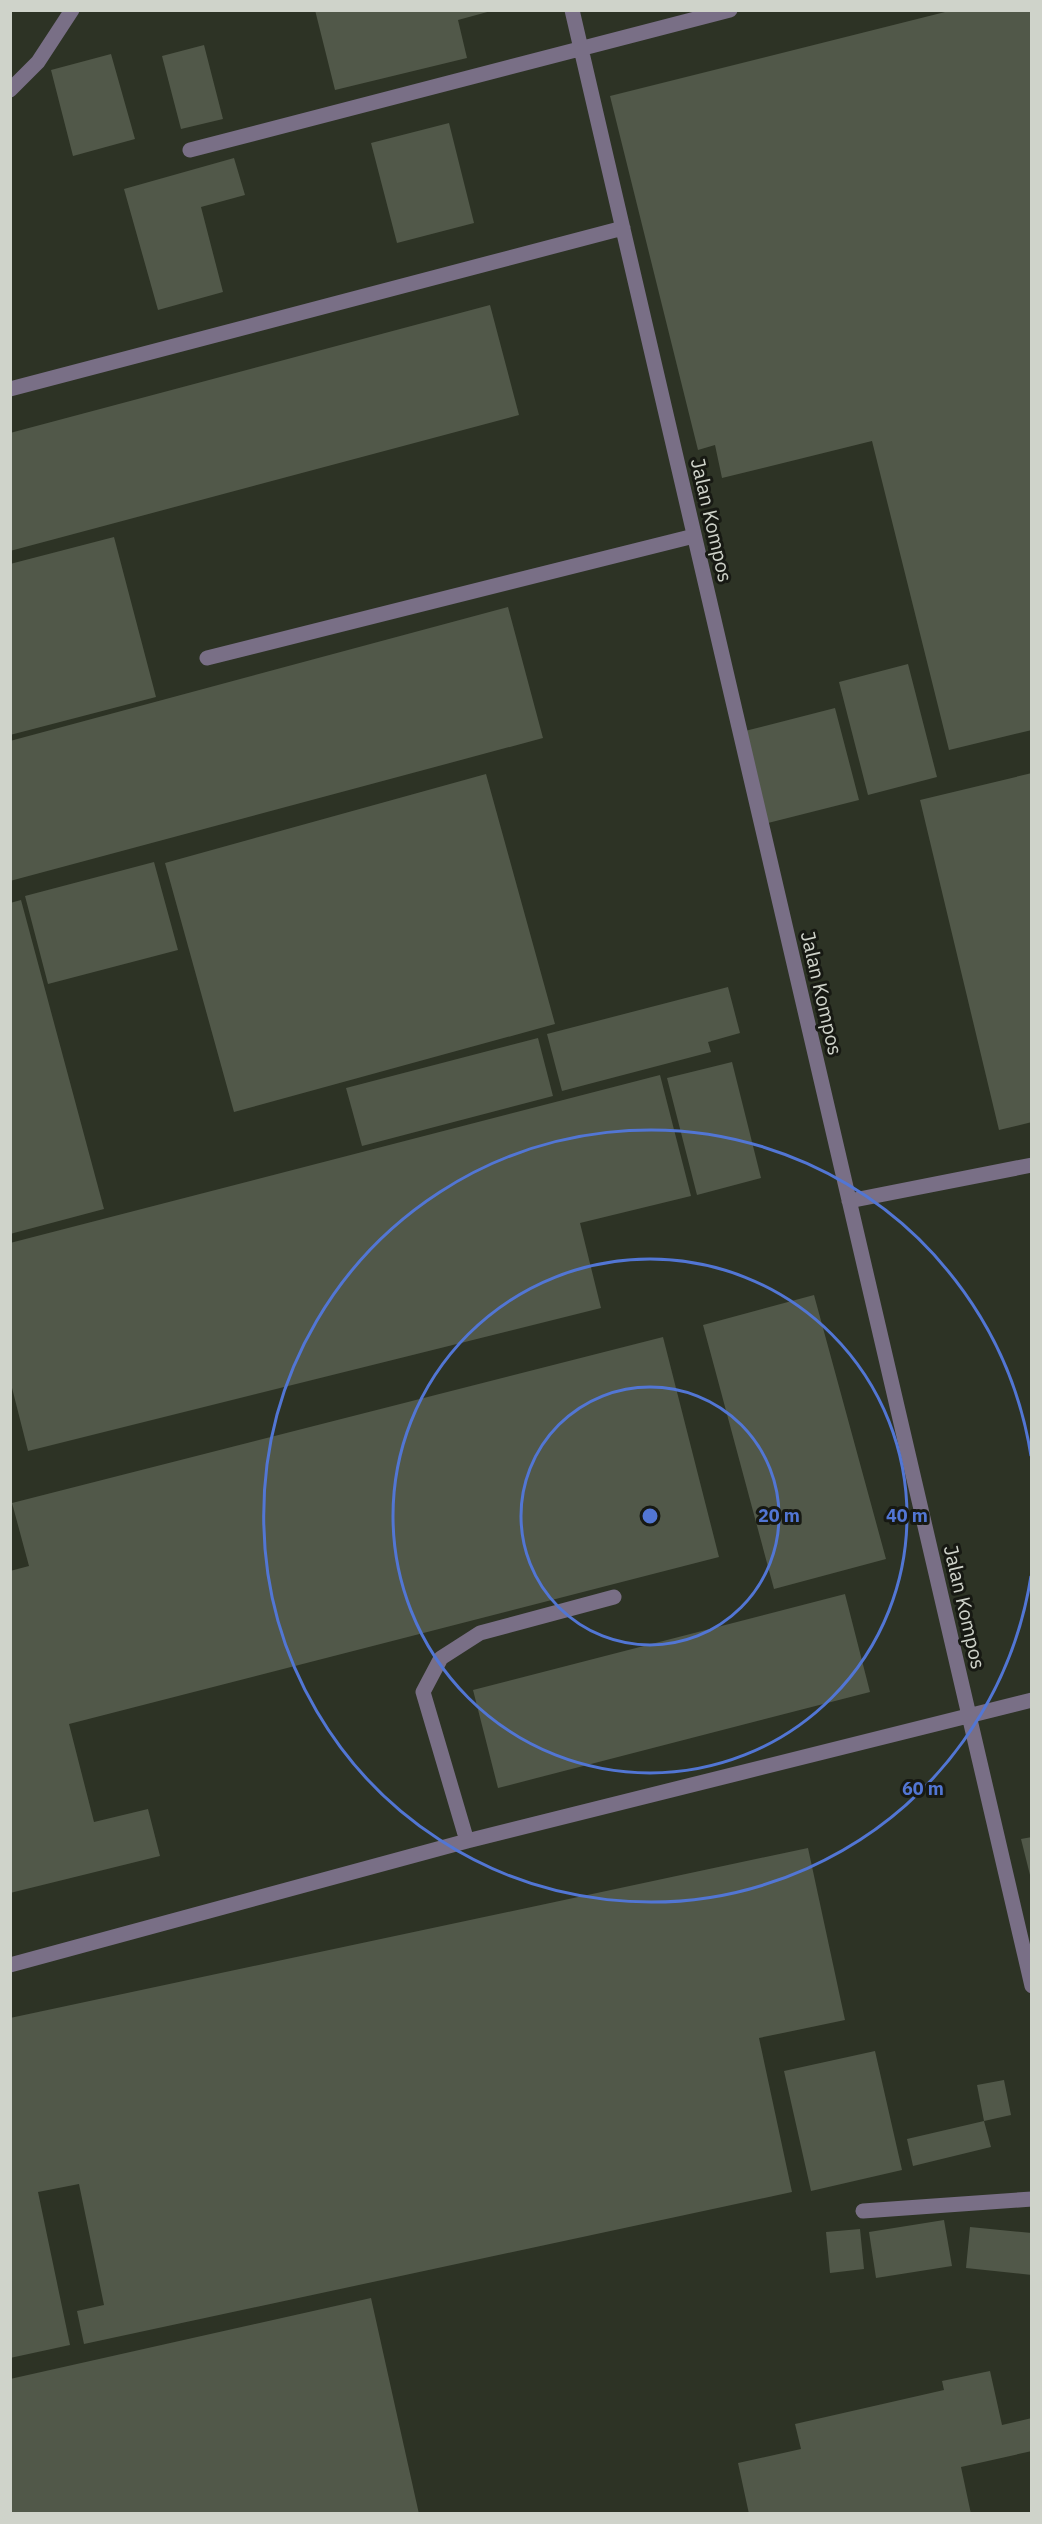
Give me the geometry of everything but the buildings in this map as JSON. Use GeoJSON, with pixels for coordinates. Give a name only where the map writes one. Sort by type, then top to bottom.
{"type":"FeatureCollection","features":[{"type":"Feature","properties":{"kind":"street"},"geometry":{"type":"LineString","coordinates":[[10,90],[38,62],[72,10]]}},
{"type":"Feature","properties":{"kind":"street","name":"Jalan Kompos"},"geometry":{"type":"LineString","coordinates":[[572,10],[1032,1986]]}},
{"type":"Feature","properties":{"kind":"street"},"geometry":{"type":"LineString","coordinates":[[190,150],[730,10]]}},
{"type":"Feature","properties":{"kind":"street"},"geometry":{"type":"LineString","coordinates":[[10,389],[623,228]]}},
{"type":"Feature","properties":{"kind":"street"},"geometry":{"type":"LineString","coordinates":[[207,658],[694,536]]}},
{"type":"Feature","properties":{"kind":"street"},"geometry":{"type":"LineString","coordinates":[[849,1201],[1032,1165]]}},
{"type":"Feature","properties":{"kind":"street"},"geometry":{"type":"LineString","coordinates":[[467,1842],[423,1692],[441,1658],[480,1633],[614,1597]]}},
{"type":"Feature","properties":{"kind":"street"},"geometry":{"type":"LineString","coordinates":[[10,1965],[467,1842],[1032,1700]]}},
{"type":"Feature","properties":{"kind":"street"},"geometry":{"type":"LineString","coordinates":[[863,2211],[1032,2199]]}}]}
